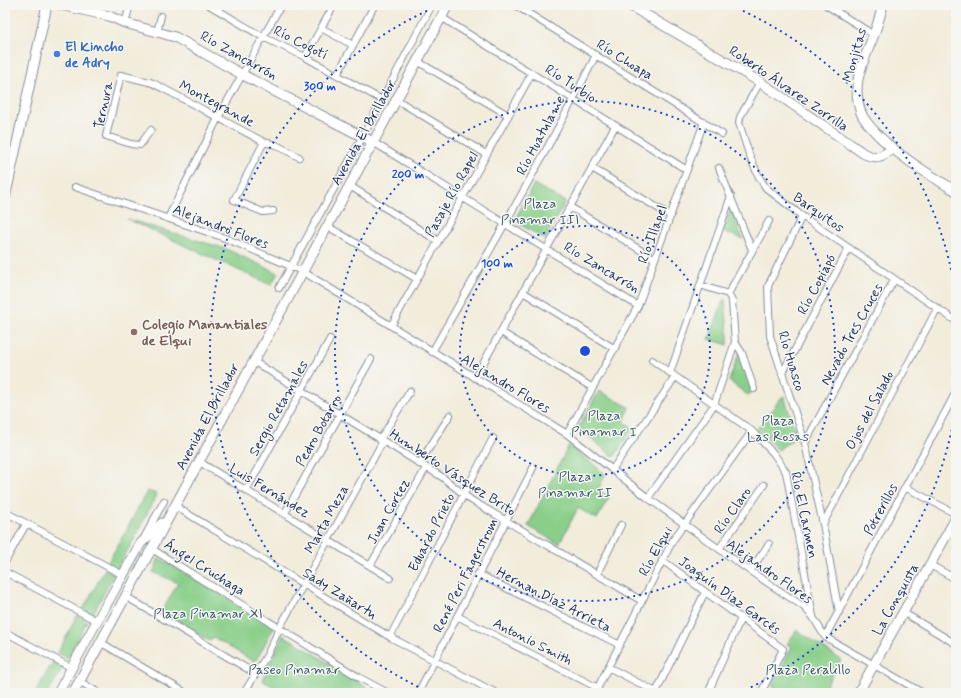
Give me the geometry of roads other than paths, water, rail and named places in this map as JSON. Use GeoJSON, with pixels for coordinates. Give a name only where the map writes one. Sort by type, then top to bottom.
{"type":"FeatureCollection","features":[{"type":"Feature","properties":{"kind":"street"},"geometry":{"type":"LineString","coordinates":[[5,198],[7,181],[15,153],[47,5]]}},
{"type":"Feature","properties":{"kind":"street","name":"Río Zancarrón"},"geometry":{"type":"LineString","coordinates":[[61,5],[109,16],[125,23],[182,40],[243,74],[363,136],[638,306]]}},
{"type":"Feature","properties":{"kind":"street"},"geometry":{"type":"LineString","coordinates":[[125,23],[130,5]]}},
{"type":"Feature","properties":{"kind":"street","name":"Río Cogotí"},"geometry":{"type":"LineString","coordinates":[[210,5],[219,7],[264,37],[305,57],[382,100]]}},
{"type":"Feature","properties":{"kind":"street"},"geometry":{"type":"LineString","coordinates":[[168,218],[218,118],[281,5]]}},
{"type":"Feature","properties":{"kind":"street"},"geometry":{"type":"LineString","coordinates":[[305,57],[334,5]]}},
{"type":"Feature","properties":{"kind":"street"},"geometry":{"type":"LineString","coordinates":[[337,75],[374,5]]}},
{"type":"Feature","properties":{"kind":"street","name":"Avenida El Brillador"},"geometry":{"type":"LineString","coordinates":[[279,288],[363,136],[432,5]]}},
{"type":"Feature","properties":{"kind":"street","name":"Avenida El Brillador"},"geometry":{"type":"LineString","coordinates":[[73,693],[125,596],[171,515],[198,461],[448,5]]}},
{"type":"Feature","properties":{"kind":"street","name":"Río Choapa"},"geometry":{"type":"LineString","coordinates":[[516,5],[722,134]]}},
{"type":"Feature","properties":{"kind":"street","name":"Roberto Álvarez Zorrilla"},"geometry":{"type":"LineString","coordinates":[[629,5],[760,82],[856,150],[871,158],[884,156],[893,148]]}},
{"type":"Feature","properties":{"kind":"street"},"geometry":{"type":"LineString","coordinates":[[826,5],[874,35]]}},
{"type":"Feature","properties":{"kind":"street","name":"Monjitas"},"geometry":{"type":"LineString","coordinates":[[883,5],[874,35],[862,66],[857,89],[859,104],[863,116],[893,148],[956,191]]}},
{"type":"Feature","properties":{"kind":"street"},"geometry":{"type":"LineString","coordinates":[[157,32],[161,16]]}},
{"type":"Feature","properties":{"kind":"street","name":"Río Turbio"},"geometry":{"type":"LineString","coordinates":[[441,17],[688,170]]}},
{"type":"Feature","properties":{"kind":"street"},"geometry":{"type":"LineString","coordinates":[[321,28],[353,46]]}},
{"type":"Feature","properties":{"kind":"street","name":"Río Huatulame"},"geometry":{"type":"LineString","coordinates":[[432,352],[505,224],[596,55]]}},
{"type":"Feature","properties":{"kind":"street"},"geometry":{"type":"LineString","coordinates":[[417,61],[508,115]]}},
{"type":"Feature","properties":{"kind":"street","name":"Pasaje Río Rapel"},"geometry":{"type":"LineString","coordinates":[[391,326],[532,72]]}},
{"type":"Feature","properties":{"kind":"street","name":"Montegrande"},"geometry":{"type":"LineString","coordinates":[[121,75],[153,83],[264,142],[276,145],[299,157]]}},
{"type":"Feature","properties":{"kind":"street","name":"Ternura"},"geometry":{"type":"LineString","coordinates":[[121,75],[106,136],[131,144],[140,145],[151,130]]}},
{"type":"Feature","properties":{"kind":"street","name":"Barquitos"},"geometry":{"type":"LineString","coordinates":[[760,82],[738,123],[759,177],[766,188],[802,216],[956,321]]}},
{"type":"Feature","properties":{"kind":"street"},"geometry":{"type":"LineString","coordinates":[[397,100],[486,154]]}},
{"type":"Feature","properties":{"kind":"street","name":"Río Illapel"},"geometry":{"type":"LineString","coordinates":[[567,434],[638,306],[704,122]]}},
{"type":"Feature","properties":{"kind":"street"},"geometry":{"type":"LineString","coordinates":[[475,378],[615,126]]}},
{"type":"Feature","properties":{"kind":"street"},"geometry":{"type":"LineString","coordinates":[[264,142],[234,200],[263,212],[273,211]]}},
{"type":"Feature","properties":{"kind":"street"},"geometry":{"type":"LineString","coordinates":[[5,164],[15,153]]}},
{"type":"Feature","properties":{"kind":"street"},"geometry":{"type":"LineString","coordinates":[[592,168],[671,216]]}},
{"type":"Feature","properties":{"kind":"street"},"geometry":{"type":"LineString","coordinates":[[719,168],[752,250]]}},
{"type":"Feature","properties":{"kind":"street"},"geometry":{"type":"LineString","coordinates":[[350,186],[438,241]]}},
{"type":"Feature","properties":{"kind":"street","name":"Alejandro Flores"},"geometry":{"type":"LineString","coordinates":[[75,187],[225,238],[302,271],[567,434],[648,498],[750,571],[804,607],[813,617],[825,637],[924,693]]}},
{"type":"Feature","properties":{"kind":"street"},"geometry":{"type":"LineString","coordinates":[[670,373],[731,196]]}},
{"type":"Feature","properties":{"kind":"street"},"geometry":{"type":"LineString","coordinates":[[570,207],[655,259]]}},
{"type":"Feature","properties":{"kind":"street","name":"Río Huasco"},"geometry":{"type":"LineString","coordinates":[[802,216],[768,286],[770,336],[805,443],[823,524],[839,612]]}},
{"type":"Feature","properties":{"kind":"street"},"geometry":{"type":"LineString","coordinates":[[728,294],[769,221]]}},
{"type":"Feature","properties":{"kind":"street"},"geometry":{"type":"LineString","coordinates":[[327,226],[417,279]]}},
{"type":"Feature","properties":{"kind":"street","name":"Río Copiapó"},"geometry":{"type":"LineString","coordinates":[[782,374],[849,248]]}},
{"type":"Feature","properties":{"kind":"street","name":"Nevado Tres Cruces"},"geometry":{"type":"LineString","coordinates":[[805,443],[894,280]]}},
{"type":"Feature","properties":{"kind":"street"},"geometry":{"type":"LineString","coordinates":[[648,498],[714,405],[735,342],[732,301],[728,294],[700,285]]}},
{"type":"Feature","properties":{"kind":"street"},"geometry":{"type":"LineString","coordinates":[[523,292],[615,349]]}},
{"type":"Feature","properties":{"kind":"street","name":"Ojos del Salado"},"geometry":{"type":"LineString","coordinates":[[823,524],[937,309]]}},
{"type":"Feature","properties":{"kind":"street"},"geometry":{"type":"LineString","coordinates":[[501,332],[593,388]]}},
{"type":"Feature","properties":{"kind":"street","name":"Sergio Retamales"},"geometry":{"type":"LineString","coordinates":[[247,489],[330,339]]}},
{"type":"Feature","properties":{"kind":"street"},"geometry":{"type":"LineString","coordinates":[[735,342],[742,353],[754,389]]}},
{"type":"Feature","properties":{"kind":"street","name":"Pedro Botarro"},"geometry":{"type":"LineString","coordinates":[[285,513],[371,359]]}},
{"type":"Feature","properties":{"kind":"street","name":"Río El Carmen"},"geometry":{"type":"LineString","coordinates":[[652,360],[752,431],[774,454],[786,472],[813,617]]}},
{"type":"Feature","properties":{"kind":"street","name":"Humberto Vásquez Brito"},"geometry":{"type":"LineString","coordinates":[[253,361],[442,477],[464,495],[642,601]]}},
{"type":"Feature","properties":{"kind":"street"},"geometry":{"type":"LineString","coordinates":[[612,470],[676,377]]}},
{"type":"Feature","properties":{"kind":"street","name":"Marta Meza"},"geometry":{"type":"LineString","coordinates":[[244,693],[271,648],[280,627],[303,584],[410,391]]}},
{"type":"Feature","properties":{"kind":"street","name":"Potrerillos"},"geometry":{"type":"LineString","coordinates":[[825,637],[956,392]]}},
{"type":"Feature","properties":{"kind":"street","name":"Juan Cortez"},"geometry":{"type":"LineString","coordinates":[[419,464],[450,415]]}},
{"type":"Feature","properties":{"kind":"street","name":"Río Elqui"},"geometry":{"type":"LineString","coordinates":[[596,690],[673,540],[752,431]]}},
{"type":"Feature","properties":{"kind":"street","name":"Eduardo Prieto"},"geometry":{"type":"LineString","coordinates":[[390,638],[492,438]]}},
{"type":"Feature","properties":{"kind":"street","name":"Luis Fernández"},"geometry":{"type":"LineString","coordinates":[[198,461],[247,489],[390,578]]}},
{"type":"Feature","properties":{"kind":"street","name":"Juan Cortez"},"geometry":{"type":"LineString","coordinates":[[370,566],[426,468]]}},
{"type":"Feature","properties":{"kind":"street","name":"René Peri Fagerstrom"},"geometry":{"type":"LineString","coordinates":[[418,693],[532,468]]}},
{"type":"Feature","properties":{"kind":"street","name":"Río Claro"},"geometry":{"type":"LineString","coordinates":[[719,549],[764,485]]}},
{"type":"Feature","properties":{"kind":"street"},"geometry":{"type":"LineString","coordinates":[[905,487],[956,514]]}},
{"type":"Feature","properties":{"kind":"street"},"geometry":{"type":"LineString","coordinates":[[58,693],[164,501]]}},
{"type":"Feature","properties":{"kind":"street","name":"Sady Zañartu"},"geometry":{"type":"LineString","coordinates":[[175,506],[390,638],[496,693]]}},
{"type":"Feature","properties":{"kind":"street"},"geometry":{"type":"LineString","coordinates":[[5,512],[122,576]]}},
{"type":"Feature","properties":{"kind":"street"},"geometry":{"type":"LineString","coordinates":[[141,543],[171,515]]}},
{"type":"Feature","properties":{"kind":"street","name":"La Conquista"},"geometry":{"type":"LineString","coordinates":[[858,693],[875,666],[956,518]]}},
{"type":"Feature","properties":{"kind":"street"},"geometry":{"type":"LineString","coordinates":[[5,562],[26,524]]}},
{"type":"Feature","properties":{"kind":"street"},"geometry":{"type":"LineString","coordinates":[[597,574],[622,525]]}},
{"type":"Feature","properties":{"kind":"street"},"geometry":{"type":"LineString","coordinates":[[750,571],[769,544]]}},
{"type":"Feature","properties":{"kind":"street","name":"Ángel Cruchaga"},"geometry":{"type":"LineString","coordinates":[[152,549],[360,678],[388,693]]}},
{"type":"Feature","properties":{"kind":"street","name":"Joaquín Díaz Garcés"},"geometry":{"type":"LineString","coordinates":[[662,560],[783,649],[761,693]]}},
{"type":"Feature","properties":{"kind":"street"},"geometry":{"type":"LineString","coordinates":[[930,565],[956,580]]}},
{"type":"Feature","properties":{"kind":"street"},"geometry":{"type":"LineString","coordinates":[[5,572],[97,621]]}},
{"type":"Feature","properties":{"kind":"street","name":"Hernan Díaz Arrieta"},"geometry":{"type":"LineString","coordinates":[[478,574],[620,645]]}},
{"type":"Feature","properties":{"kind":"street"},"geometry":{"type":"LineString","coordinates":[[608,667],[657,692],[705,592]]}},
{"type":"Feature","properties":{"kind":"street"},"geometry":{"type":"LineString","coordinates":[[125,596],[256,674]]}},
{"type":"Feature","properties":{"kind":"street"},"geometry":{"type":"LineString","coordinates":[[904,613],[956,644]]}},
{"type":"Feature","properties":{"kind":"street","name":"Antonio Smith"},"geometry":{"type":"LineString","coordinates":[[457,616],[596,690]]}},
{"type":"Feature","properties":{"kind":"street"},"geometry":{"type":"LineString","coordinates":[[708,693],[741,618]]}},
{"type":"Feature","properties":{"kind":"street"},"geometry":{"type":"LineString","coordinates":[[5,632],[72,668]]}},
{"type":"Feature","properties":{"kind":"street"},"geometry":{"type":"LineString","coordinates":[[100,642],[186,693]]}},
{"type":"Feature","properties":{"kind":"street"},"geometry":{"type":"LineString","coordinates":[[79,681],[99,693]]}},
{"type":"Feature","properties":{"kind":"place","name":"El Kincho de Adry"},"geometry":{"type":"Point","coordinates":[57,54]}},
{"type":"Feature","properties":{"kind":"place","name":"Colegio Manantiales de Elqui"},"geometry":{"type":"Point","coordinates":[134,332]}},
{"type":"Feature","properties":{"kind":"park label","name":"Plaza Pinamar III"},"geometry":{"type":"Point","coordinates":[540,212]}},
{"type":"Feature","properties":{"kind":"park label","name":"Plaza Pinamar I"},"geometry":{"type":"Point","coordinates":[604,424]}},
{"type":"Feature","properties":{"kind":"park label","name":"Plaza Las Rosas"},"geometry":{"type":"Point","coordinates":[778,428]}},
{"type":"Feature","properties":{"kind":"park label","name":"Plaza Pinamar II"},"geometry":{"type":"Point","coordinates":[575,484]}},
{"type":"Feature","properties":{"kind":"park label","name":"Plaza Pinamar XI"},"geometry":{"type":"Point","coordinates":[208,613]}},
{"type":"Feature","properties":{"kind":"park label","name":"Paseo Pinamar"},"geometry":{"type":"Point","coordinates":[294,669]}},
{"type":"Feature","properties":{"kind":"park label","name":"Plaza Peralillo"},"geometry":{"type":"Point","coordinates":[808,669]}}]}
